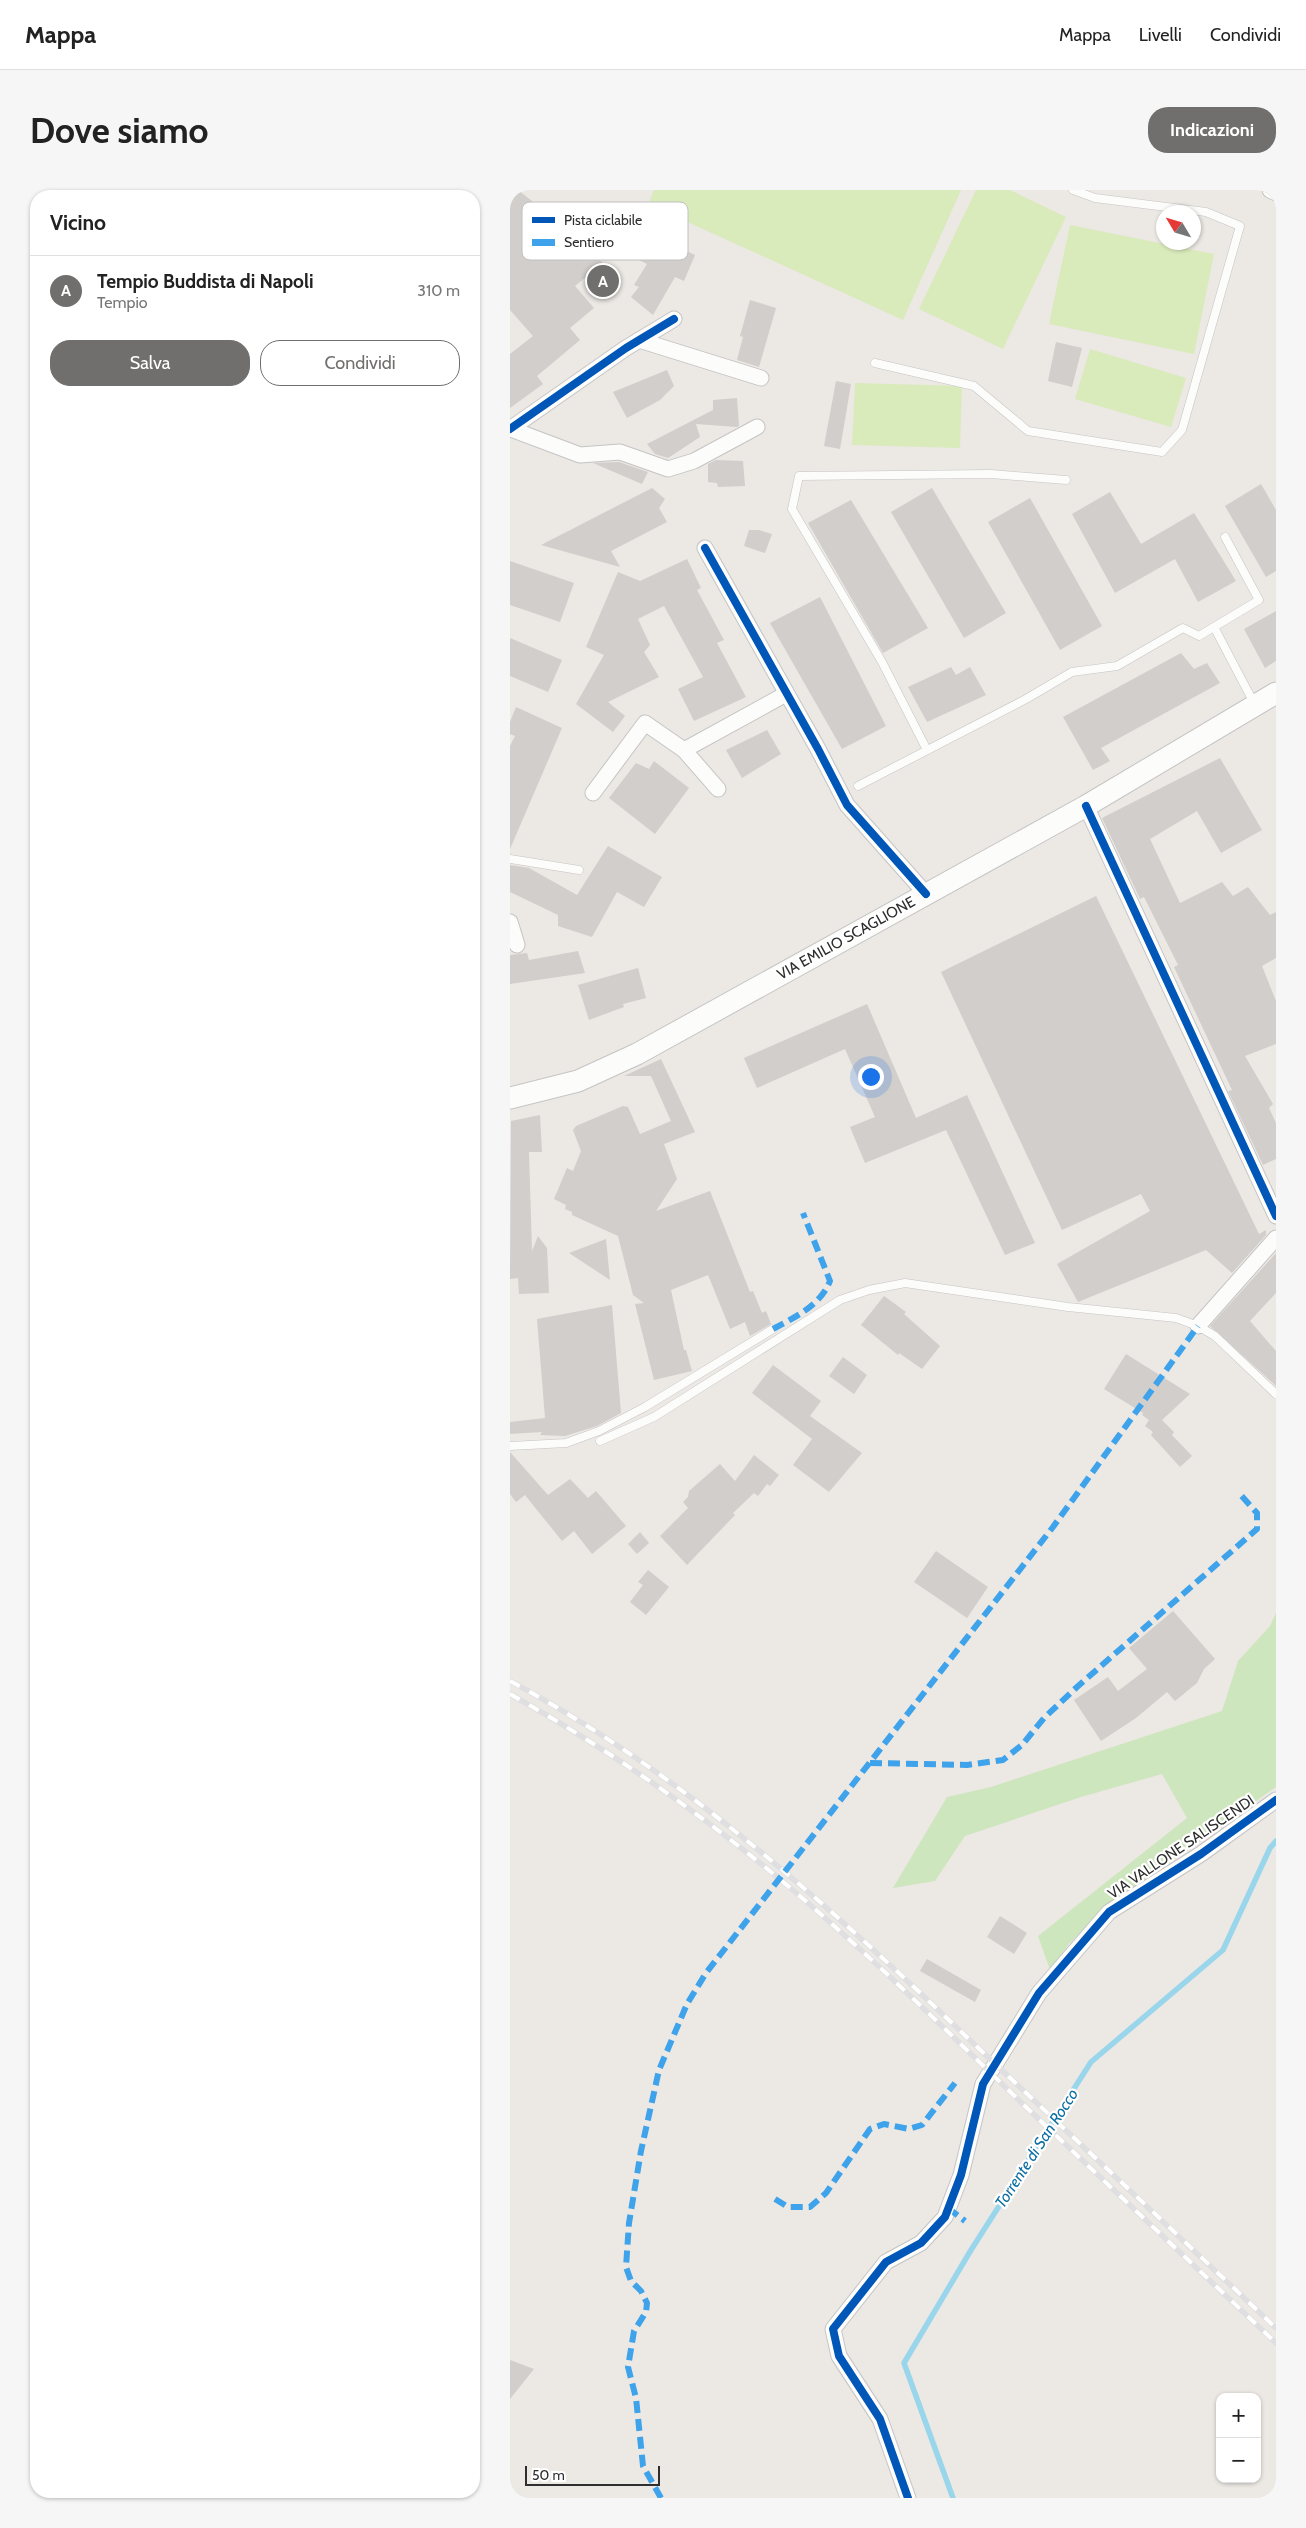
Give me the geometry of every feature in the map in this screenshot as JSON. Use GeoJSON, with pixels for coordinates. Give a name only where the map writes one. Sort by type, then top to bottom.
{"type":"FeatureCollection","features":[{"type":"Feature","properties":{"kind":"main road","name":"VIA EMILIO SCAGLIONE"},"geometry":{"type":"LineString","coordinates":[[510,1098],[578,1081],[637,1054],[1086,806],[1276,693]]}},
{"type":"Feature","properties":{"kind":"street"},"geometry":{"type":"LineString","coordinates":[[1270,190],[1276,193]]}},
{"type":"Feature","properties":{"kind":"street"},"geometry":{"type":"LineString","coordinates":[[510,429],[639,340],[674,319]]}},
{"type":"Feature","properties":{"kind":"street"},"geometry":{"type":"LineString","coordinates":[[639,340],[761,378]]}},
{"type":"Feature","properties":{"kind":"street"},"geometry":{"type":"LineString","coordinates":[[510,429],[580,455],[620,452],[668,469],[694,461],[757,427]]}},
{"type":"Feature","properties":{"kind":"street"},"geometry":{"type":"LineString","coordinates":[[705,548],[818,749],[847,805],[926,894]]}},
{"type":"Feature","properties":{"kind":"street"},"geometry":{"type":"LineString","coordinates":[[684,750],[786,694]]}},
{"type":"Feature","properties":{"kind":"street"},"geometry":{"type":"LineString","coordinates":[[593,793],[645,723],[684,750],[718,789]]}},
{"type":"Feature","properties":{"kind":"street"},"geometry":{"type":"LineString","coordinates":[[1086,806],[1276,1216]]}},
{"type":"Feature","properties":{"kind":"street"},"geometry":{"type":"LineString","coordinates":[[510,922],[517,945]]}},
{"type":"Feature","properties":{"kind":"street"},"geometry":{"type":"LineString","coordinates":[[1198,1326],[1276,1238]]}},
{"type":"Feature","properties":{"kind":"street","name":"VIA VALLONE SALISCENDI"},"geometry":{"type":"LineString","coordinates":[[908,2498],[880,2419],[839,2356],[833,2329],[886,2262],[921,2243],[945,2217],[961,2174],[983,2084],[1039,1993],[1109,1912],[1201,1854],[1276,1800]]}},
{"type":"Feature","properties":{"kind":"lane"},"geometry":{"type":"LineString","coordinates":[[875,363],[974,386],[1028,430],[1162,452],[1182,430],[1240,226],[1206,212],[1095,198],[1073,190]]}},
{"type":"Feature","properties":{"kind":"lane"},"geometry":{"type":"LineString","coordinates":[[927,750],[882,662],[792,509],[799,476],[990,474],[1066,480]]}},
{"type":"Feature","properties":{"kind":"lane"},"geometry":{"type":"LineString","coordinates":[[858,786],[1072,672],[1117,666],[1183,628],[1199,636],[1259,600],[1225,537]]}},
{"type":"Feature","properties":{"kind":"lane"},"geometry":{"type":"LineString","coordinates":[[1214,627],[1255,705]]}},
{"type":"Feature","properties":{"kind":"lane"},"geometry":{"type":"LineString","coordinates":[[510,858],[579,870]]}},
{"type":"Feature","properties":{"kind":"lane"},"geometry":{"type":"LineString","coordinates":[[600,1441],[654,1417],[789,1330],[840,1300],[869,1290],[905,1283],[1068,1307],[1176,1318],[1198,1326],[1215,1336],[1276,1394]]}},
{"type":"Feature","properties":{"kind":"lane"},"geometry":{"type":"LineString","coordinates":[[510,1446],[566,1443],[599,1431],[645,1406],[773,1329]]}},
{"type":"Feature","properties":{"kind":"green space"},"geometry":{"type":"Polygon","coordinates":[[[654,190],[961,190],[903,320],[688,222],[688,202],[649,202],[654,190]]]}},
{"type":"Feature","properties":{"kind":"green space"},"geometry":{"type":"Polygon","coordinates":[[[976,190],[1010,190],[1066,217],[1003,349],[919,309],[976,190]]]}},
{"type":"Feature","properties":{"kind":"green space"},"geometry":{"type":"Polygon","coordinates":[[[1070,225],[1156,242],[1156,250],[1194,250],[1214,254],[1194,354],[1049,324],[1070,225]]]}},
{"type":"Feature","properties":{"kind":"green space"},"geometry":{"type":"Polygon","coordinates":[[[1090,349],[1186,378],[1171,427],[1075,399],[1090,349]]]}},
{"type":"Feature","properties":{"kind":"green space"},"geometry":{"type":"Polygon","coordinates":[[[855,383],[962,386],[960,448],[852,445],[855,383]]]}},
{"type":"Feature","properties":{"kind":"green space"},"geometry":{"type":"Polygon","coordinates":[[[1276,1613],[1276,1787],[1107,1906],[1069,1944],[1050,1970],[1038,1936],[1187,1818],[1162,1774],[1081,1797],[965,1836],[935,1881],[893,1888],[947,1797],[991,1787],[1222,1711],[1238,1661],[1270,1626],[1276,1613]]]}},
{"type":"Feature","properties":{"kind":"building"},"geometry":{"type":"Polygon","coordinates":[[[510,190],[518,190],[533,202],[522,202],[522,260],[599,260],[603,263],[575,286],[594,308],[570,328],[580,340],[537,376],[543,384],[510,408],[510,354],[533,336],[510,310],[510,190]]]}},
{"type":"Feature","properties":{"kind":"building"},"geometry":{"type":"Polygon","coordinates":[[[688,252],[695,255],[684,281],[675,277],[653,315],[631,297],[639,287],[634,285],[647,264],[639,260],[688,260],[688,252]]]}},
{"type":"Feature","properties":{"kind":"building"},"geometry":{"type":"Polygon","coordinates":[[[750,300],[776,308],[759,367],[737,360],[743,337],[740,336],[750,300]]]}},
{"type":"Feature","properties":{"kind":"building"},"geometry":{"type":"Polygon","coordinates":[[[1056,342],[1082,348],[1072,387],[1048,381],[1056,342]]]}},
{"type":"Feature","properties":{"kind":"building"},"geometry":{"type":"Polygon","coordinates":[[[667,370],[674,386],[660,400],[627,418],[613,392],[667,370]]]}},
{"type":"Feature","properties":{"kind":"building"},"geometry":{"type":"Polygon","coordinates":[[[836,381],[851,384],[840,449],[824,446],[836,381]]]}},
{"type":"Feature","properties":{"kind":"building"},"geometry":{"type":"Polygon","coordinates":[[[737,398],[739,426],[696,424],[700,437],[668,458],[655,454],[647,444],[713,410],[713,400],[737,398]]]}},
{"type":"Feature","properties":{"kind":"building"},"geometry":{"type":"Polygon","coordinates":[[[716,460],[743,461],[745,486],[718,487],[717,483],[708,482],[708,464],[716,460]]]}},
{"type":"Feature","properties":{"kind":"building"},"geometry":{"type":"Polygon","coordinates":[[[619,462],[648,472],[642,484],[593,463],[619,462]]]}},
{"type":"Feature","properties":{"kind":"building"},"geometry":{"type":"Polygon","coordinates":[[[1261,484],[1276,510],[1276,571],[1266,577],[1225,506],[1261,484]]]}},
{"type":"Feature","properties":{"kind":"building"},"geometry":{"type":"Polygon","coordinates":[[[652,488],[665,499],[659,508],[667,522],[611,551],[620,567],[541,545],[652,488]]]}},
{"type":"Feature","properties":{"kind":"building"},"geometry":{"type":"Polygon","coordinates":[[[932,488],[1006,613],[964,638],[891,512],[932,488]]]}},
{"type":"Feature","properties":{"kind":"building"},"geometry":{"type":"Polygon","coordinates":[[[1110,492],[1141,544],[1194,513],[1236,581],[1198,602],[1175,559],[1115,593],[1072,514],[1110,492]]]}},
{"type":"Feature","properties":{"kind":"building"},"geometry":{"type":"Polygon","coordinates":[[[1030,498],[1102,626],[1060,650],[988,522],[1030,498]]]}},
{"type":"Feature","properties":{"kind":"building"},"geometry":{"type":"Polygon","coordinates":[[[851,500],[928,628],[883,653],[808,523],[851,500]]]}},
{"type":"Feature","properties":{"kind":"building"},"geometry":{"type":"Polygon","coordinates":[[[749,530],[759,530],[772,534],[765,553],[744,546],[749,530]]]}},
{"type":"Feature","properties":{"kind":"building"},"geometry":{"type":"Polygon","coordinates":[[[687,559],[701,588],[697,590],[724,640],[717,643],[746,697],[694,721],[678,689],[703,677],[664,606],[638,619],[650,645],[644,652],[659,677],[608,702],[625,716],[613,732],[576,704],[604,655],[586,647],[618,572],[640,581],[687,559]]]}},
{"type":"Feature","properties":{"kind":"building"},"geometry":{"type":"Polygon","coordinates":[[[510,561],[574,583],[560,622],[510,605],[510,561]]]}},
{"type":"Feature","properties":{"kind":"building"},"geometry":{"type":"Polygon","coordinates":[[[820,597],[886,726],[842,749],[770,623],[820,597]]]}},
{"type":"Feature","properties":{"kind":"building"},"geometry":{"type":"Polygon","coordinates":[[[1276,611],[1276,661],[1265,668],[1244,629],[1276,611]]]}},
{"type":"Feature","properties":{"kind":"building"},"geometry":{"type":"Polygon","coordinates":[[[510,638],[562,660],[548,692],[510,676],[510,638]]]}},
{"type":"Feature","properties":{"kind":"building"},"geometry":{"type":"Polygon","coordinates":[[[1181,653],[1194,669],[1207,663],[1220,683],[1101,748],[1110,761],[1093,770],[1063,717],[1181,653]]]}},
{"type":"Feature","properties":{"kind":"building"},"geometry":{"type":"Polygon","coordinates":[[[951,667],[956,675],[970,667],[986,695],[927,722],[908,687],[951,667]]]}},
{"type":"Feature","properties":{"kind":"building"},"geometry":{"type":"Polygon","coordinates":[[[516,707],[562,728],[510,849],[510,746],[515,736],[510,734],[510,722],[516,707]]]}},
{"type":"Feature","properties":{"kind":"building"},"geometry":{"type":"Polygon","coordinates":[[[767,730],[781,754],[742,778],[726,750],[767,730]]]}},
{"type":"Feature","properties":{"kind":"building"},"geometry":{"type":"Polygon","coordinates":[[[1220,758],[1262,830],[1221,853],[1197,811],[1150,839],[1180,903],[1222,882],[1233,896],[1248,887],[1270,915],[1276,912],[1276,958],[1262,966],[1276,1001],[1276,1044],[1245,1056],[1273,1104],[1269,1108],[1276,1123],[1276,1159],[1263,1165],[1228,1091],[1232,1090],[1174,967],[1178,965],[1144,897],[1140,899],[1102,818],[1220,758]]]}},
{"type":"Feature","properties":{"kind":"building"},"geometry":{"type":"Polygon","coordinates":[[[654,761],[689,788],[655,834],[609,798],[636,763],[649,769],[654,761]]]}},
{"type":"Feature","properties":{"kind":"building"},"geometry":{"type":"Polygon","coordinates":[[[608,846],[662,877],[644,907],[617,892],[592,937],[558,926],[558,915],[510,892],[510,865],[529,868],[577,895],[608,846]]]}},
{"type":"Feature","properties":{"kind":"building"},"geometry":{"type":"Polygon","coordinates":[[[1096,896],[1259,1234],[1266,1230],[1266,1235],[1232,1273],[1206,1250],[1078,1302],[1057,1264],[1150,1211],[1141,1194],[1062,1230],[941,972],[1096,896]]]}},
{"type":"Feature","properties":{"kind":"building"},"geometry":{"type":"Polygon","coordinates":[[[578,951],[585,973],[510,984],[510,955],[527,953],[529,960],[578,951]]]}},
{"type":"Feature","properties":{"kind":"building"},"geometry":{"type":"Polygon","coordinates":[[[638,968],[646,998],[623,1004],[624,1007],[589,1020],[578,985],[638,968]]]}},
{"type":"Feature","properties":{"kind":"building"},"geometry":{"type":"Polygon","coordinates":[[[867,1004],[916,1118],[967,1095],[1035,1243],[1005,1255],[946,1130],[865,1163],[850,1127],[875,1117],[845,1049],[757,1088],[744,1058],[867,1004]]]}},
{"type":"Feature","properties":{"kind":"building"},"geometry":{"type":"Polygon","coordinates":[[[661,1059],[695,1132],[664,1144],[677,1179],[656,1211],[710,1191],[750,1292],[753,1291],[762,1313],[766,1311],[771,1324],[750,1336],[745,1322],[730,1329],[708,1275],[671,1290],[684,1350],[686,1350],[692,1371],[654,1380],[635,1304],[644,1303],[633,1295],[618,1236],[572,1215],[572,1212],[565,1209],[566,1205],[554,1199],[567,1168],[573,1171],[581,1151],[573,1130],[576,1126],[623,1106],[628,1107],[640,1134],[671,1121],[651,1076],[624,1076],[661,1059]]]}},
{"type":"Feature","properties":{"kind":"building"},"geometry":{"type":"Polygon","coordinates":[[[540,1115],[542,1152],[529,1152],[532,1251],[538,1236],[547,1248],[549,1293],[519,1294],[518,1278],[510,1279],[511,1121],[540,1115]]]}},
{"type":"Feature","properties":{"kind":"building"},"geometry":{"type":"Polygon","coordinates":[[[606,1239],[610,1280],[569,1253],[606,1239]]]}},
{"type":"Feature","properties":{"kind":"building"},"geometry":{"type":"Polygon","coordinates":[[[1276,1253],[1276,1293],[1250,1321],[1276,1351],[1276,1386],[1210,1326],[1276,1253]]]}},
{"type":"Feature","properties":{"kind":"building"},"geometry":{"type":"Polygon","coordinates":[[[884,1296],[906,1312],[904,1314],[940,1346],[922,1369],[899,1353],[898,1355],[861,1325],[884,1296]]]}},
{"type":"Feature","properties":{"kind":"building"},"geometry":{"type":"Polygon","coordinates":[[[612,1305],[621,1413],[597,1426],[565,1436],[540,1435],[542,1432],[510,1434],[510,1422],[545,1418],[537,1319],[612,1305]]]}},
{"type":"Feature","properties":{"kind":"building"},"geometry":{"type":"Polygon","coordinates":[[[1126,1354],[1190,1394],[1162,1420],[1174,1432],[1172,1435],[1192,1456],[1180,1467],[1151,1435],[1153,1432],[1145,1426],[1149,1420],[1142,1415],[1143,1413],[1104,1389],[1126,1354]]]}},
{"type":"Feature","properties":{"kind":"building"},"geometry":{"type":"Polygon","coordinates":[[[843,1357],[867,1375],[854,1394],[829,1376],[843,1357]]]}},
{"type":"Feature","properties":{"kind":"building"},"geometry":{"type":"Polygon","coordinates":[[[773,1365],[821,1401],[810,1416],[862,1453],[829,1492],[793,1465],[812,1439],[752,1393],[773,1365]]]}},
{"type":"Feature","properties":{"kind":"building"},"geometry":{"type":"Polygon","coordinates":[[[510,1452],[548,1495],[570,1479],[588,1498],[596,1491],[626,1526],[592,1554],[574,1531],[562,1541],[525,1495],[516,1502],[510,1494],[510,1452]]]}},
{"type":"Feature","properties":{"kind":"building"},"geometry":{"type":"Polygon","coordinates":[[[754,1455],[779,1475],[770,1486],[767,1484],[758,1496],[754,1493],[733,1513],[735,1515],[687,1565],[660,1536],[688,1508],[683,1502],[688,1497],[689,1491],[720,1464],[735,1481],[754,1455]]]}},
{"type":"Feature","properties":{"kind":"building"},"geometry":{"type":"Polygon","coordinates":[[[640,1532],[649,1543],[637,1554],[628,1544],[640,1532]]]}},
{"type":"Feature","properties":{"kind":"building"},"geometry":{"type":"Polygon","coordinates":[[[936,1551],[988,1587],[967,1618],[914,1582],[936,1551]]]}},
{"type":"Feature","properties":{"kind":"building"},"geometry":{"type":"Polygon","coordinates":[[[648,1570],[669,1587],[646,1615],[630,1602],[643,1585],[638,1582],[648,1570]]]}},
{"type":"Feature","properties":{"kind":"building"},"geometry":{"type":"Polygon","coordinates":[[[1173,1611],[1215,1659],[1204,1669],[1197,1683],[1175,1701],[1167,1692],[1136,1718],[1101,1741],[1074,1700],[1108,1677],[1118,1691],[1147,1669],[1129,1648],[1173,1611]]]}},
{"type":"Feature","properties":{"kind":"building"},"geometry":{"type":"Polygon","coordinates":[[[1000,1916],[1027,1933],[1014,1954],[987,1937],[1000,1916]]]}},
{"type":"Feature","properties":{"kind":"building"},"geometry":{"type":"Polygon","coordinates":[[[927,1959],[981,1990],[975,2002],[920,1971],[927,1959]]]}},
{"type":"Feature","properties":{"kind":"building"},"geometry":{"type":"Polygon","coordinates":[[[510,2360],[534,2369],[510,2399],[510,2360]]]}},
{"type":"Feature","properties":{"kind":"waterway","name":"Torrente di San Rocco"},"geometry":{"type":"LineString","coordinates":[[953,2498],[904,2363],[971,2250],[1091,2062],[1223,1950],[1270,1848],[1276,1841]]}},
{"type":"Feature","properties":{"kind":"railway"},"geometry":{"type":"LineString","coordinates":[[510,1681],[574,1718],[636,1758],[696,1801],[811,1894],[920,1993],[1276,2328]]}},
{"type":"Feature","properties":{"kind":"railway"},"geometry":{"type":"LineString","coordinates":[[510,1694],[583,1737],[654,1784],[722,1833],[788,1886],[909,1995],[1276,2343]]}},
{"type":"Feature","properties":{"kind":"marked path"},"geometry":{"type":"LineString","coordinates":[[773,1329],[806,1310],[826,1290],[830,1281],[803,1213]]}},
{"type":"Feature","properties":{"kind":"marked path"},"geometry":{"type":"LineString","coordinates":[[661,2498],[643,2466],[636,2398],[628,2367],[634,2331],[646,2312],[647,2303],[641,2291],[631,2281],[626,2267],[629,2223],[641,2151],[659,2070],[687,2004],[706,1973],[1053,1527],[1198,1326]]}},
{"type":"Feature","properties":{"kind":"marked path"},"geometry":{"type":"LineString","coordinates":[[870,1763],[967,1765],[1003,1760],[1022,1745],[1044,1718],[1077,1687],[1257,1529],[1257,1513],[1238,1492]]}},
{"type":"Feature","properties":{"kind":"marked path"},"geometry":{"type":"LineString","coordinates":[[775,2199],[788,2207],[810,2207],[826,2193],[870,2129],[884,2124],[909,2129],[922,2125],[955,2083]]}},
{"type":"Feature","properties":{"kind":"marked path"},"geometry":{"type":"LineString","coordinates":[[948,2208],[965,2221]]}},
{"type":"Feature","properties":{"kind":"cycle path"},"geometry":{"type":"LineString","coordinates":[[510,429],[626,348],[674,319]]}},
{"type":"Feature","properties":{"kind":"cycle path"},"geometry":{"type":"LineString","coordinates":[[705,548],[818,749],[847,805],[926,894]]}},
{"type":"Feature","properties":{"kind":"cycle path"},"geometry":{"type":"LineString","coordinates":[[1086,806],[1276,1216]]}},
{"type":"Feature","properties":{"kind":"cycle path"},"geometry":{"type":"LineString","coordinates":[[908,2498],[880,2419],[839,2356],[833,2329],[886,2262],[921,2243],[945,2217],[961,2175],[983,2084],[1039,1993],[1109,1912],[1201,1854],[1276,1800]]}},
{"type":"Feature","properties":{"kind":"place","name":"Tempio Buddista di Napoli"},"geometry":{"type":"Point","coordinates":[603,281]}}]}
